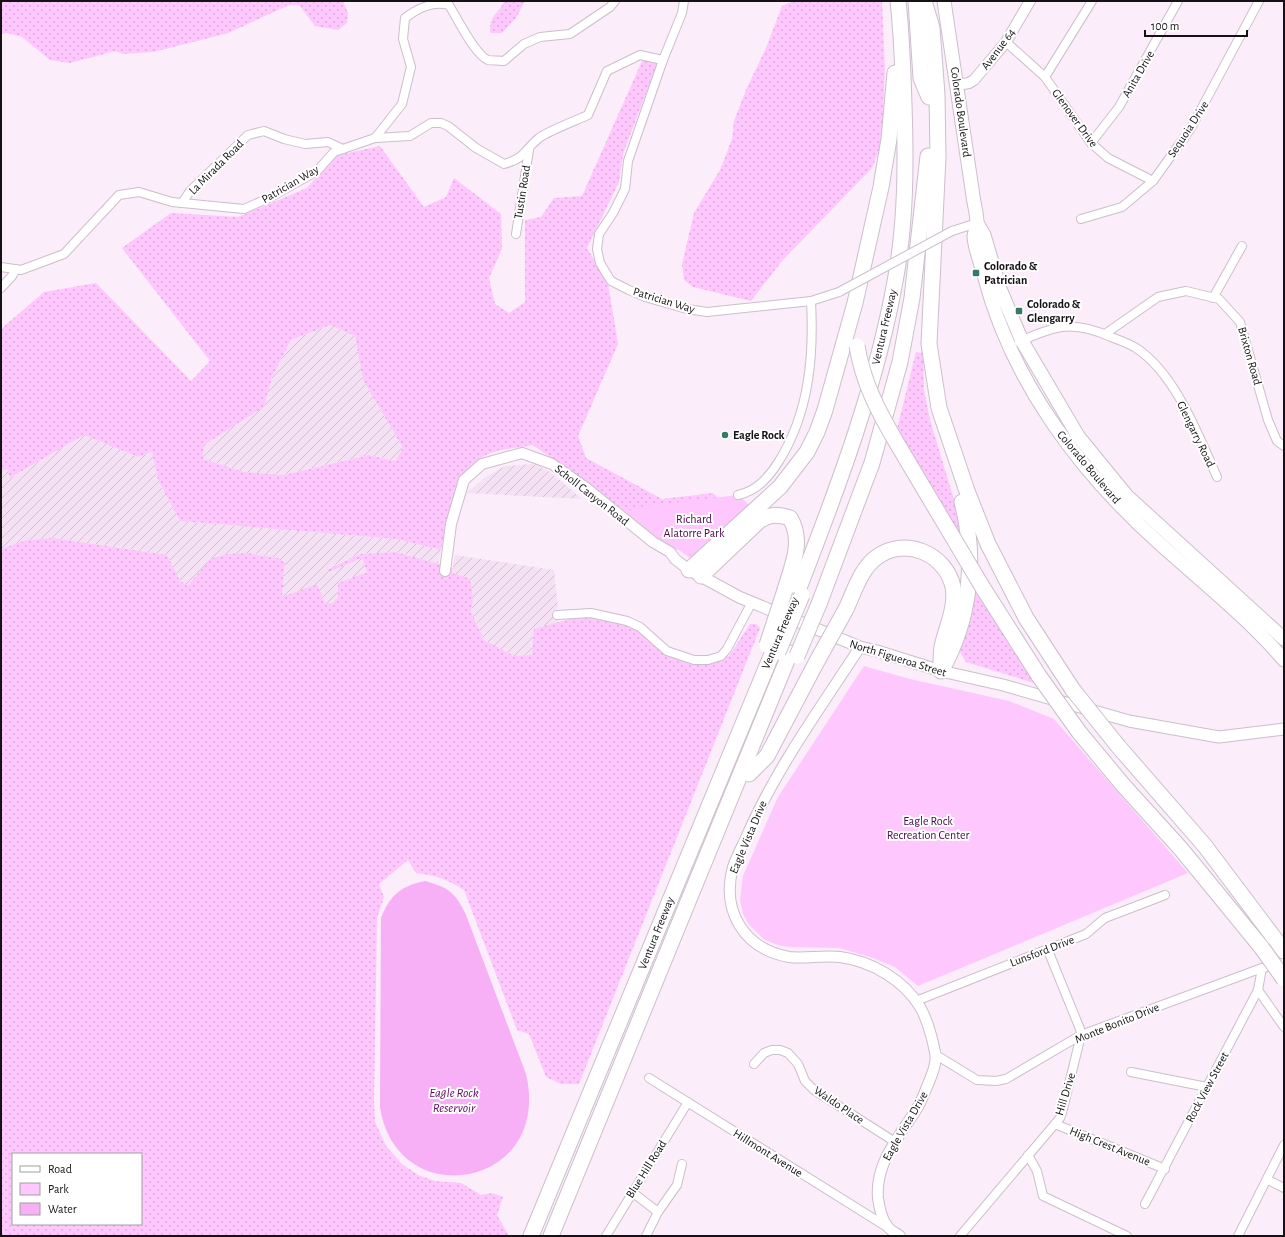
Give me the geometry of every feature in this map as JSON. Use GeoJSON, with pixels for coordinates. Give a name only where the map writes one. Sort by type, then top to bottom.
{"type":"FeatureCollection","features":[{"type":"Feature","properties":{"kind":"highway","name":"Ventura Freeway"},"geometry":{"type":"LineString","coordinates":[[531,1236],[555,1186],[739,733],[781,651],[803,597],[876,365],[896,275],[904,194],[906,147],[901,24],[898,1]]}},
{"type":"Feature","properties":{"kind":"highway"},"geometry":{"type":"LineString","coordinates":[[904,92],[912,81],[906,1]]}},
{"type":"Feature","properties":{"kind":"highway"},"geometry":{"type":"LineString","coordinates":[[916,1],[921,78],[929,97]]}},
{"type":"Feature","properties":{"kind":"highway","name":"Ventura Freeway"},"geometry":{"type":"LineString","coordinates":[[803,597],[872,463],[900,362],[912,298],[928,165],[929,97],[924,1]]}},
{"type":"Feature","properties":{"kind":"highway"},"geometry":{"type":"LineString","coordinates":[[924,1],[932,28],[938,103],[938,157],[929,344],[939,417],[968,525],[971,551],[970,581],[966,603],[954,648],[941,671]]}},
{"type":"Feature","properties":{"kind":"highway"},"geometry":{"type":"LineString","coordinates":[[695,573],[780,487],[807,452],[825,410],[855,303],[881,188],[889,139],[901,24]]}},
{"type":"Feature","properties":{"kind":"highway"},"geometry":{"type":"LineString","coordinates":[[855,303],[857,346],[866,384],[878,411],[983,588],[1039,676],[1079,732],[1123,785],[1181,849],[1262,948],[1284,979]]}},
{"type":"Feature","properties":{"kind":"highway"},"geometry":{"type":"LineString","coordinates":[[934,381],[949,442],[988,544],[1026,618],[1073,690],[1118,746],[1205,846],[1281,947]]}},
{"type":"Feature","properties":{"kind":"highway"},"geometry":{"type":"LineString","coordinates":[[539,1236],[555,1186],[803,597],[796,550],[797,536],[795,526],[790,518],[781,515],[766,516],[695,573]]}},
{"type":"Feature","properties":{"kind":"highway"},"geometry":{"type":"LineString","coordinates":[[749,774],[767,756],[866,569],[876,557],[885,552],[910,548],[922,550],[932,555],[949,574],[953,587],[954,602],[942,648],[941,671]]}},
{"type":"Feature","properties":{"kind":"highway","name":"Ventura Freeway"},"geometry":{"type":"LineString","coordinates":[[561,1236],[580,1176],[749,774],[781,651]]}},
{"type":"Feature","properties":{"kind":"highway"},"geometry":{"type":"LineString","coordinates":[[551,1236],[580,1176],[781,651]]}},
{"type":"Feature","properties":{"kind":"main road","name":"Colorado Boulevard"},"geometry":{"type":"LineString","coordinates":[[944,1],[977,223],[974,237],[986,282],[1009,347],[1042,407],[1073,439],[1158,542],[1242,615],[1277,638],[1284,660]]}},
{"type":"Feature","properties":{"kind":"main road","name":"Colorado Boulevard"},"geometry":{"type":"LineString","coordinates":[[977,223],[984,235],[1000,289],[1022,341],[1073,439]]}},
{"type":"Feature","properties":{"kind":"main road","name":"Scholl Canyon Road"},"geometry":{"type":"LineString","coordinates":[[695,573],[752,602]]}},
{"type":"Feature","properties":{"kind":"main road","name":"North Figueroa Street"},"geometry":{"type":"LineString","coordinates":[[752,602],[860,647],[941,671],[1004,685],[1129,721],[1220,737],[1284,729]]}},
{"type":"Feature","properties":{"kind":"street"},"geometry":{"type":"LineString","coordinates":[[374,138],[402,104],[411,67],[403,39],[405,18],[419,7],[441,3],[449,5],[464,28],[473,47],[488,60],[504,60],[524,44],[540,36],[570,34],[610,7],[615,1]]}},
{"type":"Feature","properties":{"kind":"street","name":"Patrician Way"},"geometry":{"type":"LineString","coordinates":[[684,1],[682,13],[662,60],[628,161],[625,188],[613,213],[599,234],[597,249],[600,263],[611,281],[645,297],[686,309],[707,312],[811,301],[839,292],[952,232],[977,223]]}},
{"type":"Feature","properties":{"kind":"street","name":"Avenue 64"},"geometry":{"type":"LineString","coordinates":[[957,85],[969,83],[974,80],[1006,42],[1030,1]]}},
{"type":"Feature","properties":{"kind":"street"},"geometry":{"type":"LineString","coordinates":[[1045,77],[1092,1]]}},
{"type":"Feature","properties":{"kind":"street","name":"Anita Drive"},"geometry":{"type":"LineString","coordinates":[[1091,143],[1118,108],[1178,1]]}},
{"type":"Feature","properties":{"kind":"street","name":"Sequoia Drive"},"geometry":{"type":"LineString","coordinates":[[1080,219],[1122,207],[1152,181],[1199,114],[1258,1]]}},
{"type":"Feature","properties":{"kind":"street","name":"Glenover Drive"},"geometry":{"type":"LineString","coordinates":[[1006,42],[1045,77],[1091,143],[1108,158],[1152,181]]}},
{"type":"Feature","properties":{"kind":"street"},"geometry":{"type":"LineString","coordinates":[[374,138],[410,136],[431,123],[441,123],[448,126],[476,148],[504,164],[515,161],[528,150],[539,137],[588,115],[607,71],[640,55],[662,60]]}},
{"type":"Feature","properties":{"kind":"street","name":"La Mirada Road"},"geometry":{"type":"LineString","coordinates":[[182,203],[190,191],[248,134],[264,131],[284,139],[305,144],[328,142],[343,149]]}},
{"type":"Feature","properties":{"kind":"street","name":"Patrician Way"},"geometry":{"type":"LineString","coordinates":[[1,267],[21,270],[64,254],[119,195],[139,192],[172,202],[244,209],[271,197],[318,171],[334,152],[374,138]]}},
{"type":"Feature","properties":{"kind":"street","name":"Tustin Road"},"geometry":{"type":"LineString","coordinates":[[516,234],[528,150]]}},
{"type":"Feature","properties":{"kind":"street"},"geometry":{"type":"LineString","coordinates":[[1213,298],[1242,246]]}},
{"type":"Feature","properties":{"kind":"street"},"geometry":{"type":"LineString","coordinates":[[1,288],[16,269]]}},
{"type":"Feature","properties":{"kind":"street","name":"Brixton Road"},"geometry":{"type":"LineString","coordinates":[[1105,334],[1158,297],[1186,291],[1219,299],[1240,322],[1268,420],[1277,441],[1284,446]]}},
{"type":"Feature","properties":{"kind":"street"},"geometry":{"type":"LineString","coordinates":[[738,495],[754,489],[764,481],[785,451],[797,426],[804,403],[808,381],[811,348],[811,301]]}},
{"type":"Feature","properties":{"kind":"street","name":"Glengarry Road"},"geometry":{"type":"LineString","coordinates":[[1009,347],[1058,327],[1085,328],[1105,334],[1135,348],[1149,358],[1161,370],[1188,413],[1217,477]]}},
{"type":"Feature","properties":{"kind":"street","name":"Scholl Canyon Road"},"geometry":{"type":"LineString","coordinates":[[445,572],[451,524],[464,480],[482,464],[522,453],[552,464],[585,487],[653,542],[670,552],[675,559],[695,573]]}},
{"type":"Feature","properties":{"kind":"street"},"geometry":{"type":"LineString","coordinates":[[557,615],[591,613],[627,621],[640,627],[667,651],[694,660],[708,660],[721,656],[727,649],[752,602]]}},
{"type":"Feature","properties":{"kind":"street","name":"Eagle Vista Drive"},"geometry":{"type":"LineString","coordinates":[[860,647],[760,806],[734,866],[730,885],[731,901],[743,931],[753,942],[766,950],[790,957],[825,956],[843,958],[868,965],[891,977],[907,991],[916,1001],[929,1028],[936,1055],[934,1070],[922,1100],[895,1142],[882,1167],[878,1191],[879,1206],[887,1227]]}},
{"type":"Feature","properties":{"kind":"street","name":"Lunsford Drive"},"geometry":{"type":"LineString","coordinates":[[916,1001],[1047,948],[1089,933],[1105,918],[1165,895]]}},
{"type":"Feature","properties":{"kind":"street"},"geometry":{"type":"LineString","coordinates":[[1047,948],[1080,1029],[1081,1035]]}},
{"type":"Feature","properties":{"kind":"street","name":"Monte Bonito Drive"},"geometry":{"type":"LineString","coordinates":[[936,1055],[977,1080],[996,1081],[1006,1079],[1081,1035],[1262,968],[1284,963]]}},
{"type":"Feature","properties":{"kind":"street","name":"Rock View Street"},"geometry":{"type":"LineString","coordinates":[[1145,1204],[1165,1169],[1258,990],[1262,968]]}},
{"type":"Feature","properties":{"kind":"street"},"geometry":{"type":"LineString","coordinates":[[1258,990],[1284,1027]]}},
{"type":"Feature","properties":{"kind":"street","name":"Hill Drive"},"geometry":{"type":"LineString","coordinates":[[960,1236],[1055,1124],[1062,1113],[1081,1035]]}},
{"type":"Feature","properties":{"kind":"street","name":"Waldo Place"},"geometry":{"type":"LineString","coordinates":[[754,1064],[764,1053],[772,1050],[780,1050],[788,1053],[798,1064],[805,1081],[814,1090],[895,1142]]}},
{"type":"Feature","properties":{"kind":"street"},"geometry":{"type":"LineString","coordinates":[[1131,1072],[1207,1087]]}},
{"type":"Feature","properties":{"kind":"street","name":"Hillmont Avenue"},"geometry":{"type":"LineString","coordinates":[[649,1078],[887,1227]]}},
{"type":"Feature","properties":{"kind":"street","name":"Blue Hill Road"},"geometry":{"type":"LineString","coordinates":[[606,1236],[688,1102]]}},
{"type":"Feature","properties":{"kind":"street","name":"High Crest Avenue"},"geometry":{"type":"LineString","coordinates":[[1055,1124],[1165,1169]]}},
{"type":"Feature","properties":{"kind":"street"},"geometry":{"type":"LineString","coordinates":[[1238,1236],[1268,1180],[1284,1145]]}},
{"type":"Feature","properties":{"kind":"street"},"geometry":{"type":"LineString","coordinates":[[1028,1155],[1037,1171],[1043,1196],[1127,1236]]}},
{"type":"Feature","properties":{"kind":"street"},"geometry":{"type":"LineString","coordinates":[[646,1236],[658,1212],[677,1185],[682,1164]]}},
{"type":"Feature","properties":{"kind":"street"},"geometry":{"type":"LineString","coordinates":[[1268,1180],[1284,1188]]}},
{"type":"Feature","properties":{"kind":"street"},"geometry":{"type":"LineString","coordinates":[[632,1192],[658,1212]]}},
{"type":"Feature","properties":{"kind":"street"},"geometry":{"type":"LineString","coordinates":[[887,1227],[900,1236]]}},
{"type":"Feature","properties":{"kind":"shaded area"},"geometry":{"type":"Polygon","coordinates":[[[330,325],[355,336],[363,380],[403,448],[395,461],[369,455],[284,475],[244,472],[203,459],[204,445],[264,407],[272,377],[291,340],[330,325]]]}},
{"type":"Feature","properties":{"kind":"shaded area"},"geometry":{"type":"Polygon","coordinates":[[[84,435],[137,457],[152,452],[158,480],[180,521],[396,539],[441,550],[438,564],[396,552],[360,554],[328,568],[329,572],[362,558],[367,572],[338,583],[338,597],[333,603],[325,603],[282,597],[285,564],[278,558],[247,553],[226,554],[211,559],[188,585],[180,581],[167,555],[53,538],[26,540],[1,549],[1,471],[7,469],[11,478],[84,435]]]}},
{"type":"Feature","properties":{"kind":"shaded area"},"geometry":{"type":"Polygon","coordinates":[[[534,464],[550,472],[582,499],[467,493],[484,478],[505,466],[534,464]]]}},
{"type":"Feature","properties":{"kind":"shaded area"},"geometry":{"type":"Polygon","coordinates":[[[455,555],[554,570],[558,622],[534,629],[532,656],[514,656],[484,640],[471,612],[473,601],[452,573],[455,555]]]}},
{"type":"Feature","properties":{"kind":"green space"},"geometry":{"type":"Polygon","coordinates":[[[1,1],[343,1],[348,13],[347,23],[338,30],[315,26],[299,5],[289,5],[228,33],[153,52],[123,54],[115,51],[70,63],[50,60],[22,37],[7,33],[1,34],[1,1]]]}},
{"type":"Feature","properties":{"kind":"green space"},"geometry":{"type":"Polygon","coordinates":[[[504,1],[525,1],[516,18],[502,33],[490,33],[491,21],[504,1]]]}},
{"type":"Feature","properties":{"kind":"green space"},"geometry":{"type":"Polygon","coordinates":[[[793,1],[882,1],[885,69],[880,148],[872,168],[782,261],[751,301],[693,287],[684,280],[682,264],[694,213],[720,170],[732,139],[734,121],[746,90],[766,48],[782,6],[793,1]]]}},
{"type":"Feature","properties":{"kind":"green space"},"geometry":{"type":"Polygon","coordinates":[[[643,59],[657,64],[623,154],[619,182],[587,248],[608,283],[618,344],[578,436],[586,458],[662,499],[713,493],[739,518],[693,560],[533,445],[493,452],[476,461],[467,471],[454,496],[446,524],[441,550],[396,539],[180,521],[158,480],[152,452],[138,457],[84,435],[10,478],[7,469],[1,471],[1,329],[44,292],[96,283],[191,381],[210,361],[122,248],[171,213],[238,217],[307,188],[334,156],[380,146],[424,207],[446,197],[454,178],[501,214],[502,249],[489,278],[495,304],[509,313],[525,302],[525,220],[541,217],[554,198],[582,196],[643,59]],[[330,325],[291,340],[272,377],[264,407],[204,445],[203,459],[244,472],[284,475],[369,455],[395,461],[403,448],[363,380],[355,336],[330,325]]]}},
{"type":"Feature","properties":{"kind":"green space"},"geometry":{"type":"Polygon","coordinates":[[[916,352],[923,353],[924,390],[930,420],[963,530],[957,532],[897,429],[916,352]]]}},
{"type":"Feature","properties":{"kind":"green space","name":"Richard Alatorre Park"},"geometry":{"type":"Polygon","coordinates":[[[738,495],[753,508],[693,556],[681,548],[670,552],[615,513],[646,506],[738,495]]]}},
{"type":"Feature","properties":{"kind":"green space"},"geometry":{"type":"Polygon","coordinates":[[[53,538],[167,555],[180,581],[188,585],[211,559],[226,554],[247,553],[278,558],[285,563],[282,597],[317,584],[325,603],[333,603],[338,597],[338,583],[367,572],[362,558],[329,572],[328,569],[360,554],[396,552],[453,568],[452,573],[468,578],[471,583],[473,601],[471,612],[484,640],[514,656],[532,655],[534,629],[576,617],[612,618],[631,625],[670,655],[700,663],[729,656],[750,624],[756,624],[760,628],[579,1084],[561,1084],[546,1077],[529,1034],[517,1030],[464,890],[442,878],[416,873],[408,860],[379,884],[384,897],[377,918],[375,1122],[386,1146],[402,1164],[418,1175],[435,1181],[461,1183],[481,1195],[492,1193],[503,1197],[497,1215],[509,1236],[1,1236],[1,549],[26,540],[53,538]]]}},
{"type":"Feature","properties":{"kind":"green space"},"geometry":{"type":"Polygon","coordinates":[[[976,590],[1034,683],[966,662],[960,652],[976,590]]]}},
{"type":"Feature","properties":{"kind":"green space","name":"Eagle Rock Recreation Center"},"geometry":{"type":"Polygon","coordinates":[[[864,666],[910,679],[1009,701],[1054,719],[1188,873],[918,986],[895,967],[870,957],[839,948],[790,947],[778,945],[765,940],[749,925],[743,914],[740,900],[743,876],[778,797],[864,666]]]}},
{"type":"Feature","properties":{"kind":"water","name":"Eagle Rock Reservoir"},"geometry":{"type":"Polygon","coordinates":[[[425,881],[446,889],[455,896],[462,907],[526,1074],[528,1113],[517,1143],[496,1163],[469,1174],[440,1174],[413,1164],[392,1141],[380,1107],[381,918],[388,903],[397,893],[409,886],[425,881]]]}},
{"type":"Feature","properties":{"kind":"place","name":"Colorado & Patrician"},"geometry":{"type":"Point","coordinates":[976,273]}},
{"type":"Feature","properties":{"kind":"place","name":"Colorado & Glengarry"},"geometry":{"type":"Point","coordinates":[1019,311]}},
{"type":"Feature","properties":{"kind":"place","name":"Eagle Rock"},"geometry":{"type":"Point","coordinates":[725,435]}}]}
